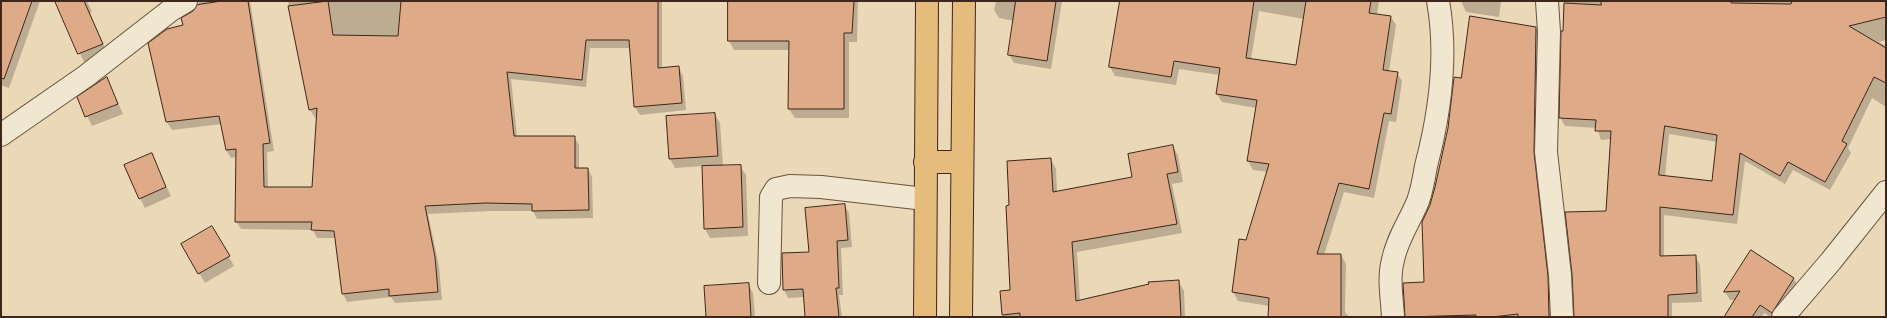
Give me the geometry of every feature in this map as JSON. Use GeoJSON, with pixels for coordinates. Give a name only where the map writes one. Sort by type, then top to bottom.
{"type":"FeatureCollection","features":[{"type":"Feature","properties":{"kind":"highway"},"geometry":{"type":"LineString","coordinates":[[925,317],[927,1]]}},
{"type":"Feature","properties":{"kind":"highway"},"geometry":{"type":"LineString","coordinates":[[961,317],[964,1]]}},
{"type":"Feature","properties":{"kind":"highway"},"geometry":{"type":"LineString","coordinates":[[925,162],[962,162]]}},
{"type":"Feature","properties":{"kind":"street"},"geometry":{"type":"LineString","coordinates":[[1,135],[86,76],[171,10],[186,1]]}},
{"type":"Feature","properties":{"kind":"street"},"geometry":{"type":"LineString","coordinates":[[1393,317],[1390,278],[1393,259],[1418,201],[1430,150],[1438,105],[1443,61],[1441,19],[1438,1]]}},
{"type":"Feature","properties":{"kind":"street"},"geometry":{"type":"LineString","coordinates":[[1547,1],[1549,32],[1546,152],[1560,275],[1562,317]]}},
{"type":"Feature","properties":{"kind":"street"},"geometry":{"type":"LineString","coordinates":[[769,284],[771,197],[776,190],[790,186],[925,199]]}},
{"type":"Feature","properties":{"kind":"street"},"geometry":{"type":"LineString","coordinates":[[1783,317],[1831,261],[1886,192]]}},
{"type":"Feature","properties":{"kind":"building"},"geometry":{"type":"Polygon","coordinates":[[[1,1],[32,1],[4,79],[1,78],[1,1]]]}},
{"type":"Feature","properties":{"kind":"building"},"geometry":{"type":"Polygon","coordinates":[[[55,1],[84,1],[103,44],[78,54],[55,1]]]}},
{"type":"Feature","properties":{"kind":"building"},"geometry":{"type":"Polygon","coordinates":[[[222,1],[248,1],[270,143],[263,144],[264,187],[312,187],[317,108],[309,110],[288,6],[328,1],[333,35],[398,36],[401,1],[658,1],[658,68],[679,66],[682,103],[634,107],[629,40],[586,40],[582,80],[507,72],[514,136],[575,136],[575,168],[588,168],[589,210],[532,211],[532,204],[486,203],[425,206],[435,257],[438,292],[389,296],[389,289],[342,294],[334,231],[311,230],[312,222],[235,222],[236,149],[226,150],[219,116],[166,122],[148,43],[167,29],[183,25],[181,18],[193,11],[197,5],[222,1]]]}},
{"type":"Feature","properties":{"kind":"building"},"geometry":{"type":"Polygon","coordinates":[[[728,1],[854,1],[852,33],[844,33],[844,109],[788,109],[789,41],[728,41],[728,1]]]}},
{"type":"Feature","properties":{"kind":"building"},"geometry":{"type":"Polygon","coordinates":[[[1016,1],[1056,1],[1047,61],[1008,55],[1016,1]]]}},
{"type":"Feature","properties":{"kind":"building"},"geometry":{"type":"Polygon","coordinates":[[[1120,1],[1254,1],[1246,58],[1296,65],[1306,1],[1371,1],[1369,13],[1391,16],[1383,70],[1398,72],[1391,114],[1384,113],[1369,189],[1339,183],[1317,254],[1341,254],[1341,317],[1268,317],[1269,298],[1232,292],[1239,239],[1246,240],[1269,164],[1247,161],[1257,100],[1216,94],[1220,68],[1174,61],[1171,77],[1109,67],[1120,1]]]}},
{"type":"Feature","properties":{"kind":"building"},"geometry":{"type":"Polygon","coordinates":[[[1601,1],[1731,1],[1731,3],[1791,4],[1792,1],[1886,1],[1886,17],[1849,26],[1886,48],[1886,83],[1874,77],[1842,141],[1847,144],[1825,182],[1788,162],[1780,176],[1740,153],[1733,215],[1660,207],[1660,256],[1696,255],[1697,293],[1668,295],[1668,317],[1574,317],[1572,274],[1565,212],[1606,211],[1611,131],[1595,131],[1596,120],[1559,118],[1561,31],[1563,31],[1564,3],[1601,5],[1601,1]],[[1665,126],[1659,175],[1712,181],[1717,135],[1665,126]]]}},
{"type":"Feature","properties":{"kind":"building"},"geometry":{"type":"Polygon","coordinates":[[[1470,16],[1536,27],[1534,152],[1548,276],[1549,317],[1518,317],[1518,314],[1492,317],[1476,317],[1476,315],[1405,317],[1403,283],[1424,282],[1422,222],[1430,205],[1435,187],[1448,128],[1454,77],[1461,78],[1470,16]]]}},
{"type":"Feature","properties":{"kind":"building"},"geometry":{"type":"Polygon","coordinates":[[[107,77],[118,104],[85,117],[77,97],[107,77]]]}},
{"type":"Feature","properties":{"kind":"building"},"geometry":{"type":"Polygon","coordinates":[[[715,113],[718,156],[669,159],[666,116],[715,113]]]}},
{"type":"Feature","properties":{"kind":"building"},"geometry":{"type":"Polygon","coordinates":[[[1173,145],[1178,172],[1167,174],[1177,224],[1072,242],[1076,301],[1149,284],[1148,282],[1179,280],[1181,317],[1020,317],[1020,313],[1002,315],[1000,291],[1010,290],[1006,206],[1009,205],[1007,161],[1051,158],[1053,192],[1132,177],[1128,154],[1173,145]]]}},
{"type":"Feature","properties":{"kind":"building"},"geometry":{"type":"Polygon","coordinates":[[[152,153],[166,187],[139,199],[124,165],[152,153]]]}},
{"type":"Feature","properties":{"kind":"building"},"geometry":{"type":"Polygon","coordinates":[[[741,165],[743,227],[704,229],[702,166],[741,165]]]}},
{"type":"Feature","properties":{"kind":"building"},"geometry":{"type":"Polygon","coordinates":[[[845,204],[848,240],[837,241],[839,288],[836,288],[839,317],[805,317],[803,289],[783,290],[782,253],[809,252],[805,208],[845,204]]]}},
{"type":"Feature","properties":{"kind":"building"},"geometry":{"type":"Polygon","coordinates":[[[212,226],[230,256],[198,274],[181,244],[212,226]]]}},
{"type":"Feature","properties":{"kind":"building"},"geometry":{"type":"Polygon","coordinates":[[[1751,250],[1794,278],[1772,313],[1760,305],[1752,317],[1724,317],[1740,291],[1724,292],[1751,250]]]}},
{"type":"Feature","properties":{"kind":"building"},"geometry":{"type":"Polygon","coordinates":[[[749,283],[751,317],[706,317],[704,286],[749,283]]]}}]}
